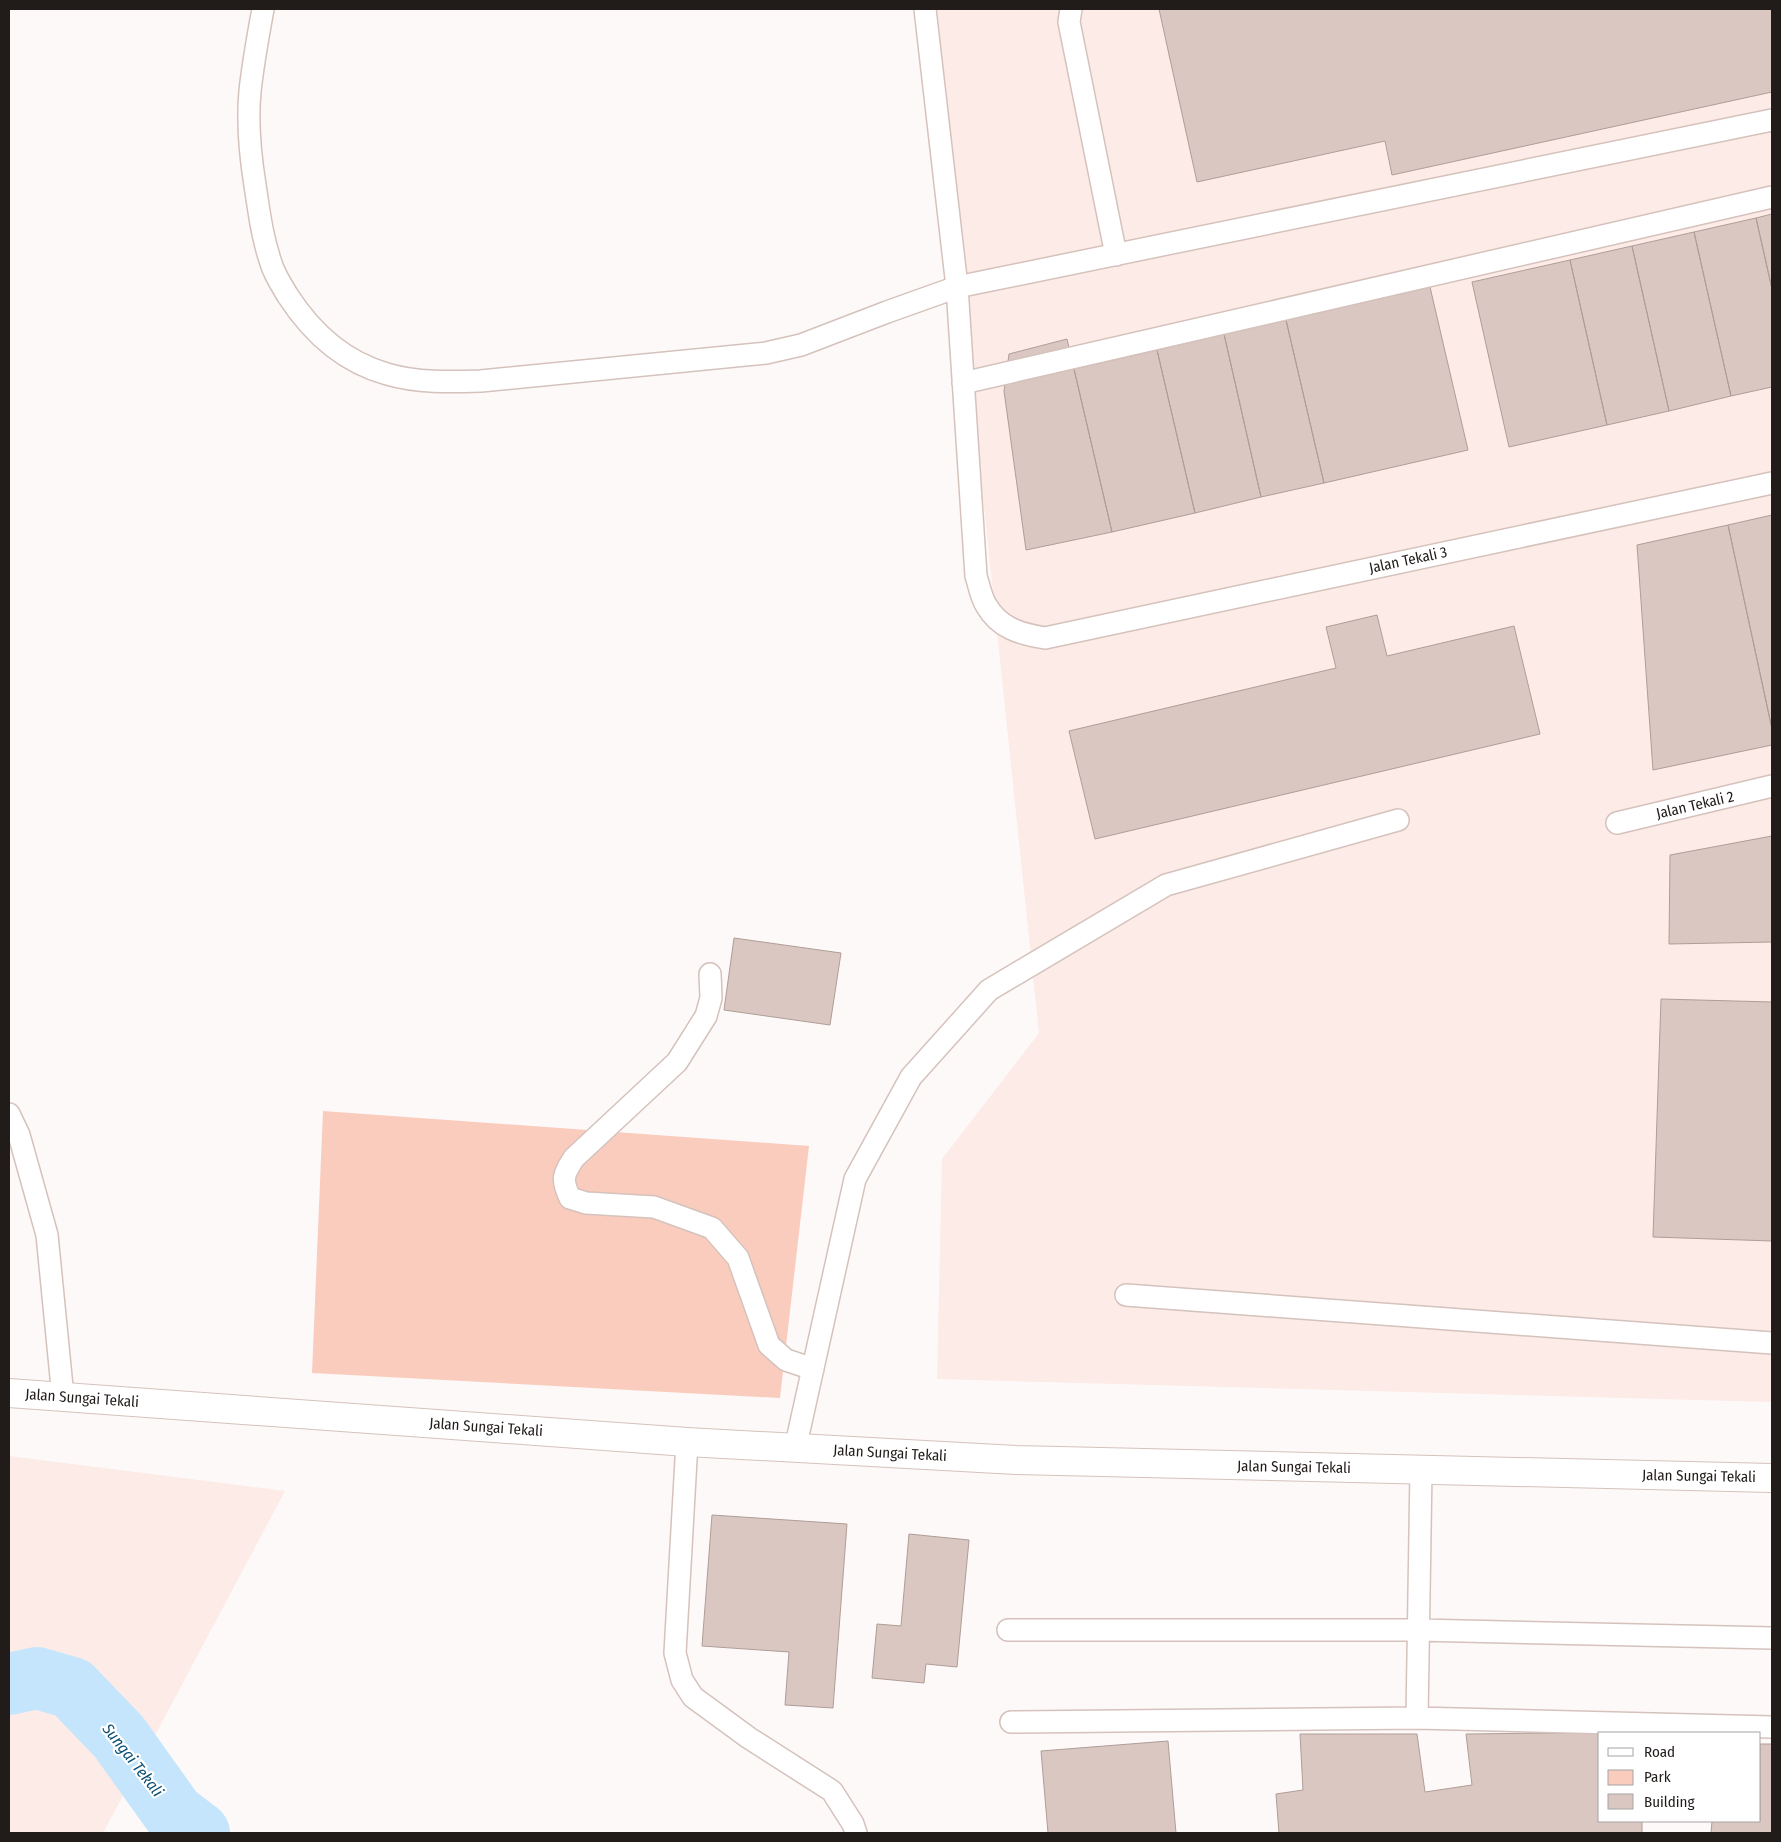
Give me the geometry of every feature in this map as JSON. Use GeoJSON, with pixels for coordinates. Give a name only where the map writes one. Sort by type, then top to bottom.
{"type":"FeatureCollection","features":[{"type":"Feature","properties":{"kind":"street","name":"Jalan Sungai Tekali"},"geometry":{"type":"LineString","coordinates":[[9,1392],[687,1442],[1016,1460],[1772,1478]]}},
{"type":"Feature","properties":{"kind":"lane"},"geometry":{"type":"LineString","coordinates":[[263,9],[250,91],[249,129],[262,232],[269,257],[284,288],[314,331],[335,349],[364,365],[387,374],[447,382],[481,381],[766,353],[801,345],[957,287],[1772,120]]}},
{"type":"Feature","properties":{"kind":"lane"},"geometry":{"type":"LineString","coordinates":[[925,9],[957,287],[964,383],[1772,197]]}},
{"type":"Feature","properties":{"kind":"lane"},"geometry":{"type":"LineString","coordinates":[[1071,9],[1069,22],[1116,255]]}},
{"type":"Feature","properties":{"kind":"lane","name":"Jalan Tekali 3"},"geometry":{"type":"LineString","coordinates":[[964,383],[976,576],[978,583],[985,605],[999,621],[1020,634],[1045,638],[1772,483]]}},
{"type":"Feature","properties":{"kind":"lane","name":"Jalan Tekali 2"},"geometry":{"type":"LineString","coordinates":[[1617,823],[1772,786]]}},
{"type":"Feature","properties":{"kind":"lane"},"geometry":{"type":"LineString","coordinates":[[795,1448],[855,1179],[911,1077],[989,990],[1166,886],[1398,820]]}},
{"type":"Feature","properties":{"kind":"lane"},"geometry":{"type":"LineString","coordinates":[[710,974],[711,998],[706,1016],[677,1062],[574,1158],[564,1172],[564,1184],[570,1198],[586,1203],[654,1207],[712,1228],[738,1258],[769,1345],[786,1360],[813,1369]]}},
{"type":"Feature","properties":{"kind":"lane"},"geometry":{"type":"LineString","coordinates":[[9,1114],[19,1136],[47,1235],[63,1397]]}},
{"type":"Feature","properties":{"kind":"lane"},"geometry":{"type":"LineString","coordinates":[[1126,1295],[1772,1343]]}},
{"type":"Feature","properties":{"kind":"lane"},"geometry":{"type":"LineString","coordinates":[[687,1442],[675,1654],[682,1680],[693,1696],[749,1738],[832,1791],[853,1824],[856,1833]]}},
{"type":"Feature","properties":{"kind":"lane"},"geometry":{"type":"LineString","coordinates":[[1417,1718],[1422,1470]]}},
{"type":"Feature","properties":{"kind":"lane"},"geometry":{"type":"LineString","coordinates":[[1008,1630],[1419,1630],[1772,1638]]}},
{"type":"Feature","properties":{"kind":"lane"},"geometry":{"type":"LineString","coordinates":[[1011,1722],[1417,1718],[1772,1727]]}},
{"type":"Feature","properties":{"kind":"shaded area"},"geometry":{"type":"Polygon","coordinates":[[[932,9],[1772,9],[1772,1402],[937,1379],[942,1159],[1039,1033],[932,9]]]}},
{"type":"Feature","properties":{"kind":"shaded area"},"geometry":{"type":"Polygon","coordinates":[[[9,1456],[285,1491],[103,1833],[9,1833],[9,1456]]]}},
{"type":"Feature","properties":{"kind":"green space"},"geometry":{"type":"Polygon","coordinates":[[[323,1111],[809,1146],[780,1398],[312,1373],[323,1111]]]}},
{"type":"Feature","properties":{"kind":"building"},"geometry":{"type":"Polygon","coordinates":[[[1159,9],[1772,9],[1772,92],[1392,175],[1385,141],[1197,182],[1159,9]]]}},
{"type":"Feature","properties":{"kind":"building"},"geometry":{"type":"Polygon","coordinates":[[[1772,214],[1772,289],[1756,218],[1772,214]]]}},
{"type":"Feature","properties":{"kind":"building"},"geometry":{"type":"Polygon","coordinates":[[[1756,218],[1772,289],[1772,387],[1731,396],[1694,232],[1756,218]]]}},
{"type":"Feature","properties":{"kind":"building"},"geometry":{"type":"Polygon","coordinates":[[[1694,232],[1731,396],[1669,411],[1632,246],[1694,232]]]}},
{"type":"Feature","properties":{"kind":"building"},"geometry":{"type":"Polygon","coordinates":[[[1632,246],[1669,411],[1607,425],[1570,260],[1632,246]]]}},
{"type":"Feature","properties":{"kind":"building"},"geometry":{"type":"Polygon","coordinates":[[[1570,260],[1607,425],[1509,447],[1472,282],[1570,260]]]}},
{"type":"Feature","properties":{"kind":"building"},"geometry":{"type":"Polygon","coordinates":[[[1430,287],[1468,450],[1324,483],[1286,320],[1430,287]]]}},
{"type":"Feature","properties":{"kind":"building"},"geometry":{"type":"Polygon","coordinates":[[[1286,320],[1324,483],[1261,497],[1224,334],[1286,320]]]}},
{"type":"Feature","properties":{"kind":"building"},"geometry":{"type":"Polygon","coordinates":[[[1224,334],[1261,497],[1195,513],[1157,350],[1224,334]]]}},
{"type":"Feature","properties":{"kind":"building"},"geometry":{"type":"Polygon","coordinates":[[[1067,339],[1112,532],[1026,550],[1004,391],[1009,354],[1067,339]]]}},
{"type":"Feature","properties":{"kind":"building"},"geometry":{"type":"Polygon","coordinates":[[[1157,350],[1195,513],[1112,532],[1074,369],[1157,350]]]}},
{"type":"Feature","properties":{"kind":"building"},"geometry":{"type":"Polygon","coordinates":[[[1772,515],[1772,729],[1728,525],[1772,515]]]}},
{"type":"Feature","properties":{"kind":"building"},"geometry":{"type":"Polygon","coordinates":[[[1728,525],[1772,729],[1772,745],[1653,770],[1637,545],[1728,525]]]}},
{"type":"Feature","properties":{"kind":"building"},"geometry":{"type":"Polygon","coordinates":[[[1377,615],[1387,656],[1514,626],[1540,734],[1095,839],[1069,731],[1336,668],[1326,627],[1377,615]]]}},
{"type":"Feature","properties":{"kind":"building"},"geometry":{"type":"Polygon","coordinates":[[[1772,836],[1772,942],[1669,944],[1670,855],[1772,836]]]}},
{"type":"Feature","properties":{"kind":"building"},"geometry":{"type":"Polygon","coordinates":[[[734,938],[841,953],[830,1025],[724,1010],[734,938]]]}},
{"type":"Feature","properties":{"kind":"building"},"geometry":{"type":"Polygon","coordinates":[[[1661,999],[1772,1002],[1772,1241],[1653,1237],[1661,999]]]}},
{"type":"Feature","properties":{"kind":"building"},"geometry":{"type":"Polygon","coordinates":[[[712,1515],[847,1524],[833,1708],[785,1705],[789,1652],[702,1646],[712,1515]]]}},
{"type":"Feature","properties":{"kind":"building"},"geometry":{"type":"Polygon","coordinates":[[[909,1534],[969,1540],[957,1667],[926,1664],[924,1683],[872,1678],[877,1624],[901,1626],[909,1534]]]}},
{"type":"Feature","properties":{"kind":"building"},"geometry":{"type":"Polygon","coordinates":[[[1598,1732],[1598,1822],[1642,1822],[1642,1833],[1279,1833],[1276,1794],[1303,1790],[1300,1734],[1417,1734],[1425,1792],[1472,1785],[1466,1734],[1598,1732]]]}},
{"type":"Feature","properties":{"kind":"building"},"geometry":{"type":"Polygon","coordinates":[[[1168,1741],[1176,1833],[1048,1833],[1041,1751],[1168,1741]]]}},
{"type":"Feature","properties":{"kind":"building"},"geometry":{"type":"Polygon","coordinates":[[[1761,1744],[1772,1744],[1772,1833],[1711,1833],[1712,1822],[1761,1822],[1761,1744]]]}},
{"type":"Feature","properties":{"kind":"waterway","name":"Sungai Tekali"},"geometry":{"type":"LineString","coordinates":[[9,1684],[37,1678],[72,1688],[119,1737],[174,1814],[199,1833]]}}]}
